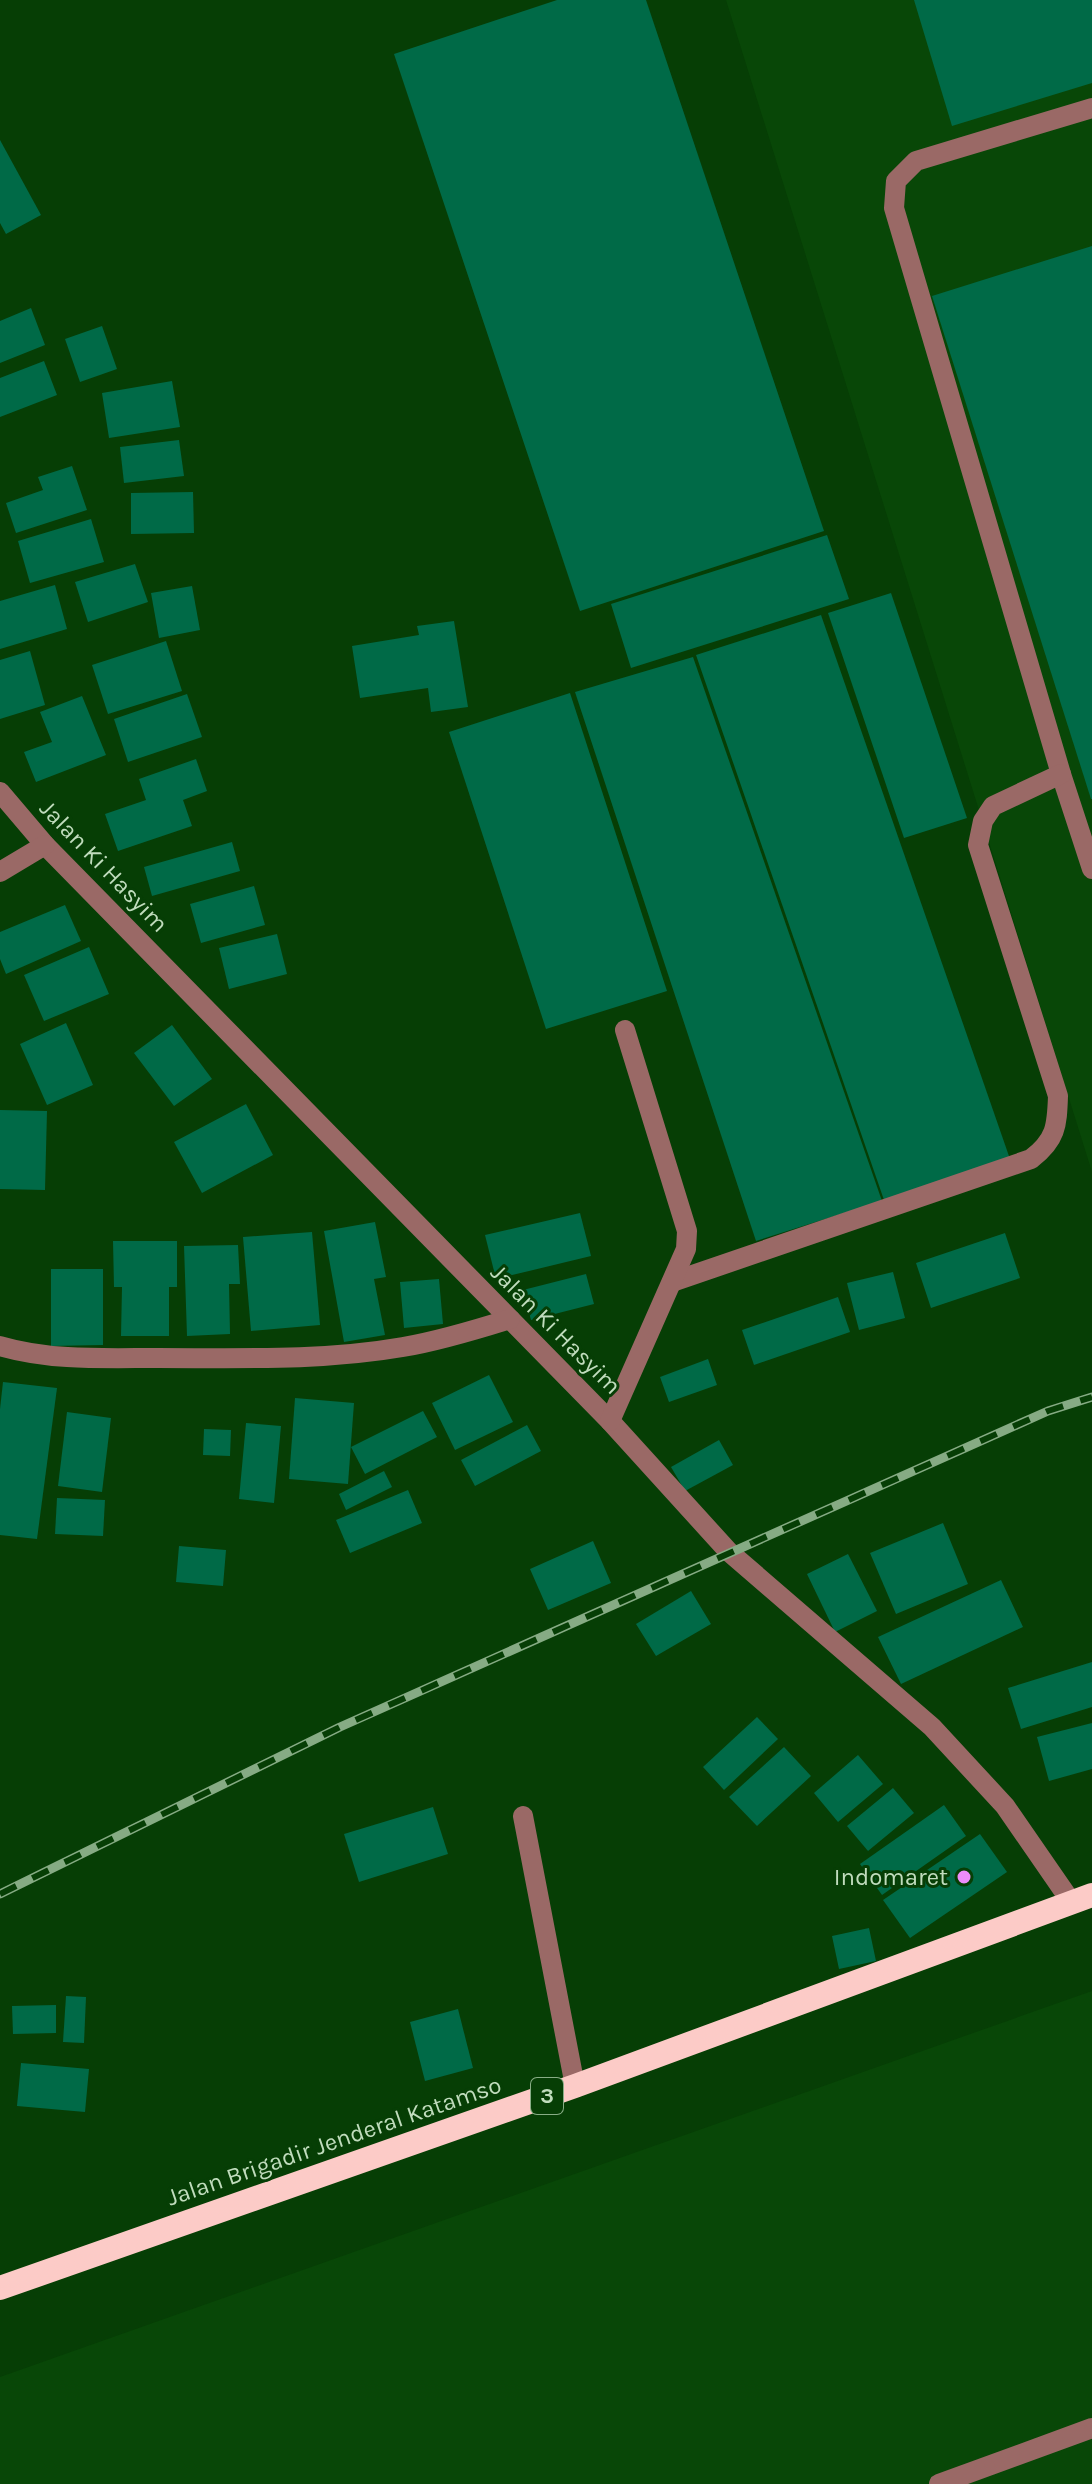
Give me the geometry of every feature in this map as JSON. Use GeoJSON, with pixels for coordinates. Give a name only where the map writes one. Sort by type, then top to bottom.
{"type":"FeatureCollection","features":[{"type":"Feature","properties":{"kind":"highway","name":"Jalan Brigadir Jenderal Katamso"},"geometry":{"type":"LineString","coordinates":[[0,2288],[575,2086],[1082,1899]]}},
{"type":"Feature","properties":{"kind":"street"},"geometry":{"type":"LineString","coordinates":[[1092,108],[916,161],[896,181],[894,208],[1061,774],[1092,869]]}},
{"type":"Feature","properties":{"kind":"street"},"geometry":{"type":"LineString","coordinates":[[672,1282],[1031,1159],[1046,1148],[1057,1126],[1058,1096],[978,845],[983,821],[993,806],[1061,774]]}},
{"type":"Feature","properties":{"kind":"street","name":"Jalan Ki Hasyim"},"geometry":{"type":"LineString","coordinates":[[0,792],[45,845],[610,1421],[728,1551],[932,1727],[1005,1806],[1082,1899]]}},
{"type":"Feature","properties":{"kind":"street"},"geometry":{"type":"LineString","coordinates":[[0,872],[45,845]]}},
{"type":"Feature","properties":{"kind":"street"},"geometry":{"type":"LineString","coordinates":[[610,1421],[686,1249],[687,1231],[625,1030]]}},
{"type":"Feature","properties":{"kind":"street"},"geometry":{"type":"LineString","coordinates":[[0,1346],[25,1354],[90,1358],[272,1359],[403,1347],[455,1336],[510,1319]]}},
{"type":"Feature","properties":{"kind":"street"},"geometry":{"type":"LineString","coordinates":[[523,1816],[575,2086]]}},
{"type":"Feature","properties":{"kind":"street"},"geometry":{"type":"LineString","coordinates":[[939,2484],[1092,2428]]}},
{"type":"Feature","properties":{"kind":"shaded area"},"geometry":{"type":"Polygon","coordinates":[[[726,0],[1092,0],[1092,1172],[726,0]]]}},
{"type":"Feature","properties":{"kind":"shaded area"},"geometry":{"type":"Polygon","coordinates":[[[1092,1991],[1092,2484],[0,2484],[0,2377],[1092,1991]]]}},
{"type":"Feature","properties":{"kind":"building"},"geometry":{"type":"Polygon","coordinates":[[[557,0],[646,0],[824,531],[580,611],[394,54],[557,0]]]}},
{"type":"Feature","properties":{"kind":"building"},"geometry":{"type":"Polygon","coordinates":[[[914,0],[1092,0],[1092,83],[952,126],[914,0]]]}},
{"type":"Feature","properties":{"kind":"building"},"geometry":{"type":"Polygon","coordinates":[[[0,140],[41,215],[6,234],[0,223],[0,140]]]}},
{"type":"Feature","properties":{"kind":"building"},"geometry":{"type":"Polygon","coordinates":[[[1092,246],[1092,799],[1091,799],[932,296],[1092,246]]]}},
{"type":"Feature","properties":{"kind":"building"},"geometry":{"type":"Polygon","coordinates":[[[31,308],[45,345],[0,363],[0,321],[31,308]]]}},
{"type":"Feature","properties":{"kind":"building"},"geometry":{"type":"Polygon","coordinates":[[[102,326],[117,369],[80,382],[65,339],[102,326]]]}},
{"type":"Feature","properties":{"kind":"building"},"geometry":{"type":"Polygon","coordinates":[[[44,361],[57,395],[0,417],[0,378],[44,361]]]}},
{"type":"Feature","properties":{"kind":"building"},"geometry":{"type":"Polygon","coordinates":[[[172,381],[180,427],[109,438],[102,393],[172,381]]]}},
{"type":"Feature","properties":{"kind":"building"},"geometry":{"type":"Polygon","coordinates":[[[179,440],[184,476],[124,483],[120,447],[179,440]]]}},
{"type":"Feature","properties":{"kind":"building"},"geometry":{"type":"Polygon","coordinates":[[[72,466],[87,510],[16,533],[6,503],[43,490],[38,477],[72,466]]]}},
{"type":"Feature","properties":{"kind":"building"},"geometry":{"type":"Polygon","coordinates":[[[193,492],[194,533],[131,534],[131,493],[193,492]]]}},
{"type":"Feature","properties":{"kind":"building"},"geometry":{"type":"Polygon","coordinates":[[[91,519],[104,562],[30,583],[18,541],[91,519]]]}},
{"type":"Feature","properties":{"kind":"building"},"geometry":{"type":"Polygon","coordinates":[[[827,535],[849,599],[631,668],[611,604],[827,535]]]}},
{"type":"Feature","properties":{"kind":"building"},"geometry":{"type":"Polygon","coordinates":[[[135,564],[148,602],[88,622],[75,582],[135,564]]]}},
{"type":"Feature","properties":{"kind":"building"},"geometry":{"type":"Polygon","coordinates":[[[55,585],[67,629],[0,649],[0,601],[55,585]]]}},
{"type":"Feature","properties":{"kind":"building"},"geometry":{"type":"Polygon","coordinates":[[[192,586],[200,630],[159,638],[151,593],[192,586]]]}},
{"type":"Feature","properties":{"kind":"building"},"geometry":{"type":"Polygon","coordinates":[[[891,593],[967,818],[904,838],[828,613],[891,593]]]}},
{"type":"Feature","properties":{"kind":"building"},"geometry":{"type":"Polygon","coordinates":[[[821,615],[1010,1159],[884,1200],[696,655],[821,615]]]}},
{"type":"Feature","properties":{"kind":"building"},"geometry":{"type":"Polygon","coordinates":[[[454,621],[468,707],[431,712],[428,688],[360,698],[352,646],[419,635],[417,626],[454,621]]]}},
{"type":"Feature","properties":{"kind":"building"},"geometry":{"type":"Polygon","coordinates":[[[166,641],[182,691],[108,714],[92,665],[166,641]]]}},
{"type":"Feature","properties":{"kind":"building"},"geometry":{"type":"Polygon","coordinates":[[[30,651],[45,705],[0,719],[0,660],[30,651]]]}},
{"type":"Feature","properties":{"kind":"building"},"geometry":{"type":"Polygon","coordinates":[[[693,657],[882,1201],[756,1241],[575,692],[693,657]]]}},
{"type":"Feature","properties":{"kind":"building"},"geometry":{"type":"Polygon","coordinates":[[[570,693],[667,991],[546,1029],[449,732],[570,693]]]}},
{"type":"Feature","properties":{"kind":"building"},"geometry":{"type":"Polygon","coordinates":[[[187,694],[202,737],[128,762],[114,719],[187,694]]]}},
{"type":"Feature","properties":{"kind":"building"},"geometry":{"type":"Polygon","coordinates":[[[82,696],[106,755],[36,782],[24,752],[52,742],[40,712],[82,696]]]}},
{"type":"Feature","properties":{"kind":"building"},"geometry":{"type":"Polygon","coordinates":[[[196,759],[207,791],[183,800],[192,826],[118,851],[105,814],[146,800],[139,779],[196,759]]]}},
{"type":"Feature","properties":{"kind":"building"},"geometry":{"type":"Polygon","coordinates":[[[232,842],[240,871],[152,896],[144,867],[232,842]]]}},
{"type":"Feature","properties":{"kind":"building"},"geometry":{"type":"Polygon","coordinates":[[[254,886],[265,925],[201,943],[190,904],[254,886]]]}},
{"type":"Feature","properties":{"kind":"building"},"geometry":{"type":"Polygon","coordinates":[[[65,905],[81,941],[6,974],[0,959],[0,932],[65,905]]]}},
{"type":"Feature","properties":{"kind":"building"},"geometry":{"type":"Polygon","coordinates":[[[277,934],[287,974],[229,989],[219,948],[277,934]]]}},
{"type":"Feature","properties":{"kind":"building"},"geometry":{"type":"Polygon","coordinates":[[[89,947],[109,994],[44,1021],[24,975],[89,947]]]}},
{"type":"Feature","properties":{"kind":"building"},"geometry":{"type":"Polygon","coordinates":[[[66,1023],[93,1085],[47,1105],[20,1044],[66,1023]]]}},
{"type":"Feature","properties":{"kind":"building"},"geometry":{"type":"Polygon","coordinates":[[[172,1025],[212,1079],[174,1106],[134,1053],[172,1025]]]}},
{"type":"Feature","properties":{"kind":"building"},"geometry":{"type":"Polygon","coordinates":[[[246,1104],[273,1155],[202,1193],[174,1142],[246,1104]]]}},
{"type":"Feature","properties":{"kind":"building"},"geometry":{"type":"Polygon","coordinates":[[[0,1110],[47,1111],[45,1190],[0,1189],[0,1110]]]}},
{"type":"Feature","properties":{"kind":"building"},"geometry":{"type":"Polygon","coordinates":[[[580,1213],[591,1256],[496,1279],[485,1235],[580,1213]]]}},
{"type":"Feature","properties":{"kind":"building"},"geometry":{"type":"Polygon","coordinates":[[[375,1222],[386,1277],[374,1279],[385,1335],[344,1342],[324,1231],[375,1222]]]}},
{"type":"Feature","properties":{"kind":"building"},"geometry":{"type":"Polygon","coordinates":[[[312,1232],[320,1325],[251,1331],[243,1237],[312,1232]]]}},
{"type":"Feature","properties":{"kind":"building"},"geometry":{"type":"Polygon","coordinates":[[[1005,1233],[1020,1278],[931,1308],[916,1263],[1005,1233]]]}},
{"type":"Feature","properties":{"kind":"building"},"geometry":{"type":"Polygon","coordinates":[[[113,1241],[177,1241],[177,1287],[169,1287],[169,1336],[121,1336],[122,1287],[114,1287],[113,1241]]]}},
{"type":"Feature","properties":{"kind":"building"},"geometry":{"type":"Polygon","coordinates":[[[238,1245],[240,1284],[229,1284],[230,1334],[187,1336],[184,1246],[238,1245]]]}},
{"type":"Feature","properties":{"kind":"building"},"geometry":{"type":"Polygon","coordinates":[[[51,1269],[103,1269],[103,1345],[51,1346],[51,1269]]]}},
{"type":"Feature","properties":{"kind":"building"},"geometry":{"type":"Polygon","coordinates":[[[893,1272],[905,1318],[859,1330],[847,1283],[893,1272]]]}},
{"type":"Feature","properties":{"kind":"building"},"geometry":{"type":"Polygon","coordinates":[[[586,1274],[594,1304],[531,1320],[523,1290],[586,1274]]]}},
{"type":"Feature","properties":{"kind":"building"},"geometry":{"type":"Polygon","coordinates":[[[439,1279],[443,1324],[404,1328],[400,1282],[439,1279]]]}},
{"type":"Feature","properties":{"kind":"building"},"geometry":{"type":"Polygon","coordinates":[[[838,1297],[850,1332],[754,1365],[742,1330],[838,1297]]]}},
{"type":"Feature","properties":{"kind":"building"},"geometry":{"type":"Polygon","coordinates":[[[708,1359],[717,1385],[669,1402],[660,1377],[708,1359]]]}},
{"type":"Feature","properties":{"kind":"building"},"geometry":{"type":"Polygon","coordinates":[[[489,1375],[513,1422],[455,1450],[432,1403],[489,1375]]]}},
{"type":"Feature","properties":{"kind":"building"},"geometry":{"type":"Polygon","coordinates":[[[3,1382],[57,1388],[37,1539],[0,1535],[0,1409],[3,1382]]]}},
{"type":"Feature","properties":{"kind":"building"},"geometry":{"type":"Polygon","coordinates":[[[295,1398],[354,1403],[348,1484],[289,1479],[295,1398]]]}},
{"type":"Feature","properties":{"kind":"building"},"geometry":{"type":"Polygon","coordinates":[[[423,1411],[437,1437],[365,1474],[351,1447],[423,1411]]]}},
{"type":"Feature","properties":{"kind":"building"},"geometry":{"type":"Polygon","coordinates":[[[67,1412],[111,1418],[102,1492],[58,1486],[67,1412]]]}},
{"type":"Feature","properties":{"kind":"building"},"geometry":{"type":"Polygon","coordinates":[[[246,1423],[281,1426],[274,1503],[239,1499],[246,1423]]]}},
{"type":"Feature","properties":{"kind":"building"},"geometry":{"type":"Polygon","coordinates":[[[527,1425],[541,1451],[475,1486],[461,1460],[527,1425]]]}},
{"type":"Feature","properties":{"kind":"building"},"geometry":{"type":"Polygon","coordinates":[[[204,1429],[231,1430],[230,1456],[203,1455],[204,1429]]]}},
{"type":"Feature","properties":{"kind":"building"},"geometry":{"type":"Polygon","coordinates":[[[719,1440],[733,1465],[685,1491],[671,1467],[719,1440]]]}},
{"type":"Feature","properties":{"kind":"building"},"geometry":{"type":"Polygon","coordinates":[[[384,1471],[392,1487],[346,1510],[339,1494],[384,1471]]]}},
{"type":"Feature","properties":{"kind":"building"},"geometry":{"type":"Polygon","coordinates":[[[408,1490],[422,1523],[350,1553],[336,1520],[408,1490]]]}},
{"type":"Feature","properties":{"kind":"building"},"geometry":{"type":"Polygon","coordinates":[[[57,1498],[105,1500],[103,1536],[55,1534],[57,1498]]]}},
{"type":"Feature","properties":{"kind":"building"},"geometry":{"type":"Polygon","coordinates":[[[943,1523],[968,1584],[896,1614],[870,1553],[943,1523]]]}},
{"type":"Feature","properties":{"kind":"building"},"geometry":{"type":"Polygon","coordinates":[[[593,1541],[611,1583],[548,1610],[530,1569],[593,1541]]]}},
{"type":"Feature","properties":{"kind":"building"},"geometry":{"type":"Polygon","coordinates":[[[179,1546],[226,1550],[223,1586],[176,1582],[179,1546]]]}},
{"type":"Feature","properties":{"kind":"building"},"geometry":{"type":"Polygon","coordinates":[[[848,1554],[877,1611],[835,1632],[807,1574],[848,1554]]]}},
{"type":"Feature","properties":{"kind":"building"},"geometry":{"type":"Polygon","coordinates":[[[1001,1580],[1023,1627],[901,1684],[878,1637],[1001,1580]]]}},
{"type":"Feature","properties":{"kind":"building"},"geometry":{"type":"Polygon","coordinates":[[[691,1591],[711,1624],[656,1656],[636,1624],[691,1591]]]}},
{"type":"Feature","properties":{"kind":"building"},"geometry":{"type":"Polygon","coordinates":[[[1092,1662],[1092,1707],[1021,1729],[1008,1688],[1092,1662]]]}},
{"type":"Feature","properties":{"kind":"building"},"geometry":{"type":"Polygon","coordinates":[[[757,1717],[778,1739],[724,1790],[703,1767],[757,1717]]]}},
{"type":"Feature","properties":{"kind":"building"},"geometry":{"type":"Polygon","coordinates":[[[1092,1723],[1092,1769],[1049,1781],[1037,1737],[1092,1723]]]}},
{"type":"Feature","properties":{"kind":"building"},"geometry":{"type":"Polygon","coordinates":[[[784,1747],[811,1776],[757,1826],[729,1797],[784,1747]]]}},
{"type":"Feature","properties":{"kind":"building"},"geometry":{"type":"Polygon","coordinates":[[[858,1755],[883,1784],[838,1822],[814,1793],[858,1755]]]}},
{"type":"Feature","properties":{"kind":"building"},"geometry":{"type":"Polygon","coordinates":[[[893,1788],[914,1813],[868,1851],[847,1826],[893,1788]]]}},
{"type":"Feature","properties":{"kind":"building"},"geometry":{"type":"Polygon","coordinates":[[[944,1805],[966,1836],[882,1895],[860,1864],[944,1805]]]}},
{"type":"Feature","properties":{"kind":"building"},"geometry":{"type":"Polygon","coordinates":[[[433,1807],[448,1854],[359,1882],[344,1834],[433,1807]]]}},
{"type":"Feature","properties":{"kind":"building"},"geometry":{"type":"Polygon","coordinates":[[[980,1834],[1007,1872],[910,1938],[883,1900],[980,1834]]]}},
{"type":"Feature","properties":{"kind":"building"},"geometry":{"type":"Polygon","coordinates":[[[869,1928],[876,1961],[839,1969],[832,1936],[869,1928]]]}},
{"type":"Feature","properties":{"kind":"building"},"geometry":{"type":"Polygon","coordinates":[[[66,1996],[86,1997],[84,2043],[63,2042],[66,1996]]]}},
{"type":"Feature","properties":{"kind":"building"},"geometry":{"type":"Polygon","coordinates":[[[56,2005],[56,2033],[13,2034],[12,2006],[56,2005]]]}},
{"type":"Feature","properties":{"kind":"building"},"geometry":{"type":"Polygon","coordinates":[[[458,2009],[473,2068],[425,2081],[410,2022],[458,2009]]]}},
{"type":"Feature","properties":{"kind":"building"},"geometry":{"type":"Polygon","coordinates":[[[21,2063],[89,2069],[85,2112],[17,2106],[21,2063]]]}},
{"type":"Feature","properties":{"kind":"railway"},"geometry":{"type":"LineString","coordinates":[[0,1894],[340,1727],[1048,1411],[1092,1397]]}},
{"type":"Feature","properties":{"kind":"place","name":"Indomaret"},"geometry":{"type":"Point","coordinates":[964,1877]}}]}
